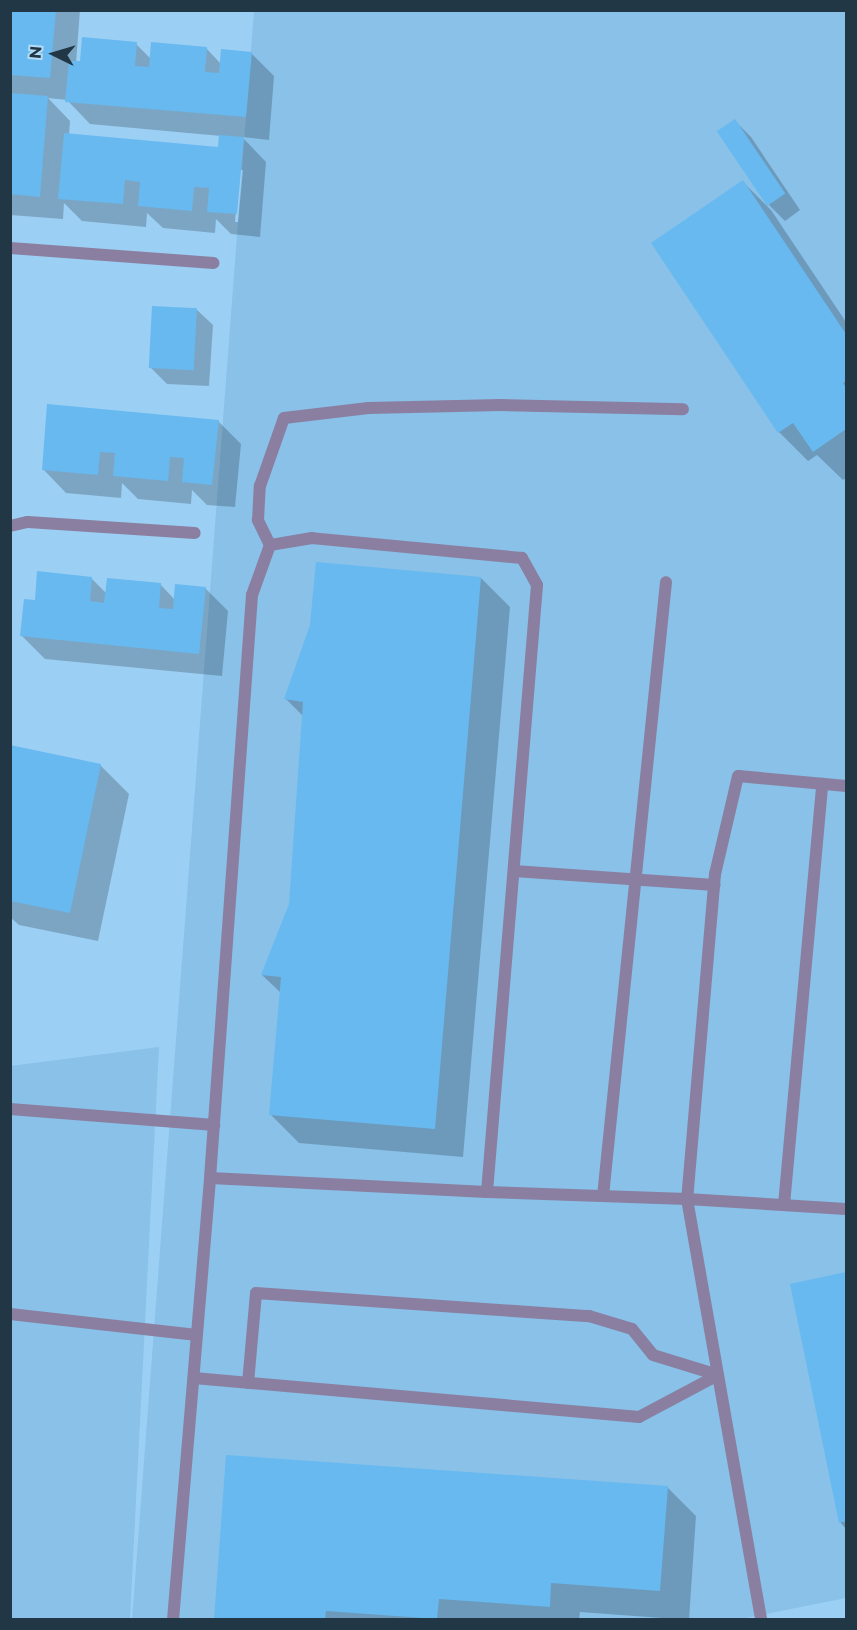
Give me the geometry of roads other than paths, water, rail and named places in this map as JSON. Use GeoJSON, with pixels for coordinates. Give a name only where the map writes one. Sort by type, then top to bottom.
{"type":"FeatureCollection","features":[{"type":"Feature","properties":{"kind":"lane"},"geometry":{"type":"LineString","coordinates":[[10,248],[213,263]]}},
{"type":"Feature","properties":{"kind":"lane"},"geometry":{"type":"LineString","coordinates":[[174,1620],[210,1178],[252,595],[270,545],[258,520],[260,486],[284,417],[379,407],[683,409]]}},
{"type":"Feature","properties":{"kind":"lane"},"geometry":{"type":"LineString","coordinates":[[10,526],[28,522],[195,533]]}},
{"type":"Feature","properties":{"kind":"lane"},"geometry":{"type":"LineString","coordinates":[[270,545],[312,538],[522,558],[537,585],[488,1192]]}},
{"type":"Feature","properties":{"kind":"lane"},"geometry":{"type":"LineString","coordinates":[[603,1196],[666,582]]}},
{"type":"Feature","properties":{"kind":"lane"},"geometry":{"type":"LineString","coordinates":[[761,1620],[687,1199],[715,885],[738,776],[846,786]]}},
{"type":"Feature","properties":{"kind":"lane"},"geometry":{"type":"LineString","coordinates":[[784,1205],[822,784]]}},
{"type":"Feature","properties":{"kind":"lane"},"geometry":{"type":"LineString","coordinates":[[514,871],[715,885]]}},
{"type":"Feature","properties":{"kind":"lane"},"geometry":{"type":"LineString","coordinates":[[10,1109],[214,1125]]}},
{"type":"Feature","properties":{"kind":"lane"},"geometry":{"type":"LineString","coordinates":[[210,1178],[687,1199],[846,1209]]}},
{"type":"Feature","properties":{"kind":"lane"},"geometry":{"type":"LineString","coordinates":[[249,1383],[256,1293],[589,1316],[632,1329],[653,1355],[718,1375]]}},
{"type":"Feature","properties":{"kind":"lane"},"geometry":{"type":"LineString","coordinates":[[10,1314],[197,1335]]}},
{"type":"Feature","properties":{"kind":"lane"},"geometry":{"type":"LineString","coordinates":[[194,1378],[639,1417],[718,1375]]}}]}
